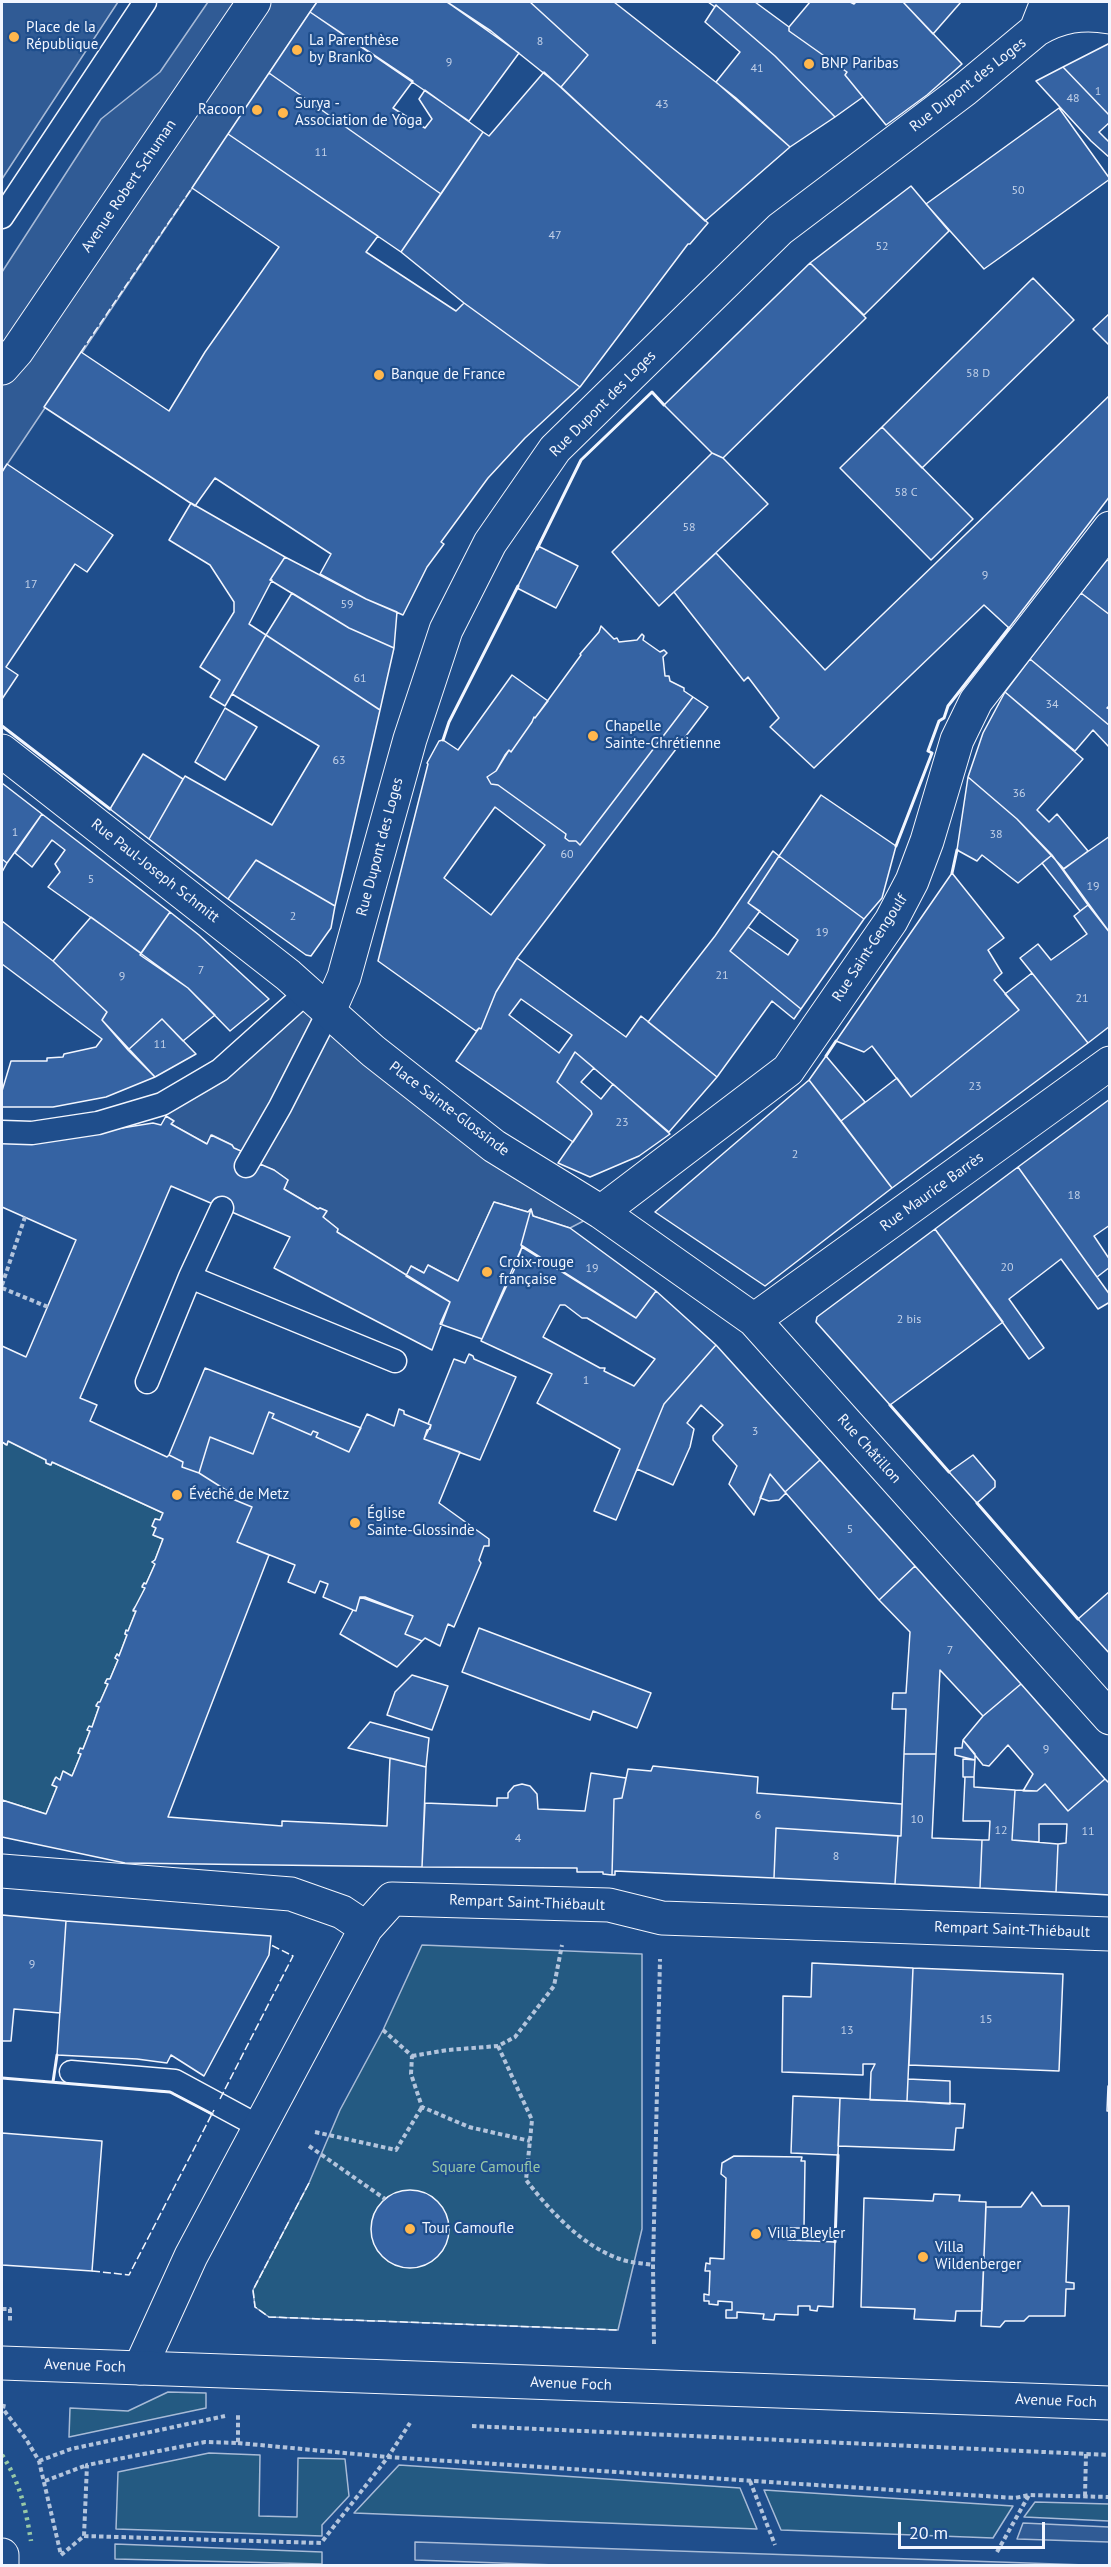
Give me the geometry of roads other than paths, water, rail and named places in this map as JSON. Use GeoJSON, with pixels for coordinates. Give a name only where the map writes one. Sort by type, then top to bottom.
{"type":"FeatureCollection","features":[{"type":"Feature","properties":{"kind":"street","name":"Avenue Robert Schuman"},"geometry":{"type":"LineString","coordinates":[[2,368],[17,351],[254,2]]}},
{"type":"Feature","properties":{"kind":"street","name":"Rue Dupont des Loges"},"geometry":{"type":"LineString","coordinates":[[318,1002],[344,977],[410,739],[446,630],[490,543],[555,449],[780,229],[964,90],[1041,16],[1062,17],[1081,14],[1110,17]]}},
{"type":"Feature","properties":{"kind":"street","name":"Rue Saint-Gengoulf"},"geometry":{"type":"LineString","coordinates":[[601,1212],[788,1070],[891,921],[912,881],[927,841],[957,740],[976,701],[1110,528]]}},
{"type":"Feature","properties":{"kind":"street","name":"Rue Paul-Joseph Schmitt"},"geometry":{"type":"LineString","coordinates":[[2,751],[318,1002]]}},
{"type":"Feature","properties":{"kind":"street","name":"Place Sainte-Glossinde"},"geometry":{"type":"LineString","coordinates":[[318,1002],[374,1051],[494,1146],[601,1212]]}},
{"type":"Feature","properties":{"kind":"street","name":"Rue Maurice Barrès"},"geometry":{"type":"LineString","coordinates":[[754,1320],[1110,1064]]}},
{"type":"Feature","properties":{"kind":"street","name":"Rue Châtillon"},"geometry":{"type":"LineString","coordinates":[[601,1212],[754,1320],[1110,1718]]}},
{"type":"Feature","properties":{"kind":"street"},"geometry":{"type":"LineString","coordinates":[[2,1871],[291,1894],[335,1908],[366,1928],[182,2275],[140,2368]]}},
{"type":"Feature","properties":{"kind":"street","name":"Rempart Saint-Thiébault"},"geometry":{"type":"LineString","coordinates":[[366,1928],[392,1899],[609,1905],[662,1917],[1110,1934]]}},
{"type":"Feature","properties":{"kind":"street","name":"Avenue Foch"},"geometry":{"type":"LineString","coordinates":[[13,2364],[1110,2403]]}},
{"type":"Feature","properties":{"kind":"street"},"geometry":{"type":"LineString","coordinates":[[2,2555],[2,2565]]}},
{"type":"Feature","properties":{"kind":"lane"},"geometry":{"type":"LineString","coordinates":[[2,217],[145,2]]}},
{"type":"Feature","properties":{"kind":"lane"},"geometry":{"type":"LineString","coordinates":[[2,1132],[32,1133],[98,1123],[162,1104],[220,1070],[318,1002]]}},
{"type":"Feature","properties":{"kind":"lane"},"geometry":{"type":"LineString","coordinates":[[246,1167],[280,1107],[318,1002]]}},
{"type":"Feature","properties":{"kind":"lane"},"geometry":{"type":"LineString","coordinates":[[147,1382],[190,1277],[222,1208]]}},
{"type":"Feature","properties":{"kind":"lane"},"geometry":{"type":"LineString","coordinates":[[190,1277],[395,1361]]}},
{"type":"Feature","properties":{"kind":"lane"},"geometry":{"type":"LineString","coordinates":[[71,2072],[175,2081],[260,2127]]}},
{"type":"Feature","properties":{"kind":"place","name":"Place de la République"},"geometry":{"type":"Point","coordinates":[14,37]}},
{"type":"Feature","properties":{"kind":"place","name":"La Parenthèse by Branko"},"geometry":{"type":"Point","coordinates":[297,50]}},
{"type":"Feature","properties":{"kind":"place","name":"BNP Paribas"},"geometry":{"type":"Point","coordinates":[809,64]}},
{"type":"Feature","properties":{"kind":"place","name":"Racoon"},"geometry":{"type":"Point","coordinates":[257,110]}},
{"type":"Feature","properties":{"kind":"place","name":"Surya - Association de Yoga"},"geometry":{"type":"Point","coordinates":[283,113]}},
{"type":"Feature","properties":{"kind":"place","name":"Banque de France"},"geometry":{"type":"Point","coordinates":[379,375]}},
{"type":"Feature","properties":{"kind":"place","name":"Chapelle Sainte-Chrétienne"},"geometry":{"type":"Point","coordinates":[593,736]}},
{"type":"Feature","properties":{"kind":"place","name":"Croix-rouge française"},"geometry":{"type":"Point","coordinates":[487,1272]}},
{"type":"Feature","properties":{"kind":"place","name":"Évéché de Metz"},"geometry":{"type":"Point","coordinates":[177,1495]}},
{"type":"Feature","properties":{"kind":"place","name":"Église Sainte-Glossinde"},"geometry":{"type":"Point","coordinates":[355,1523]}},
{"type":"Feature","properties":{"kind":"place","name":"Tour Camoufle"},"geometry":{"type":"Point","coordinates":[410,2229]}},
{"type":"Feature","properties":{"kind":"place","name":"Villa Bleyler"},"geometry":{"type":"Point","coordinates":[756,2234]}},
{"type":"Feature","properties":{"kind":"place","name":"Villa Wildenberger"},"geometry":{"type":"Point","coordinates":[923,2257]}},
{"type":"Feature","properties":{"kind":"park label","name":"Square Camoufle"},"geometry":{"type":"Point","coordinates":[486,2168]}}]}
